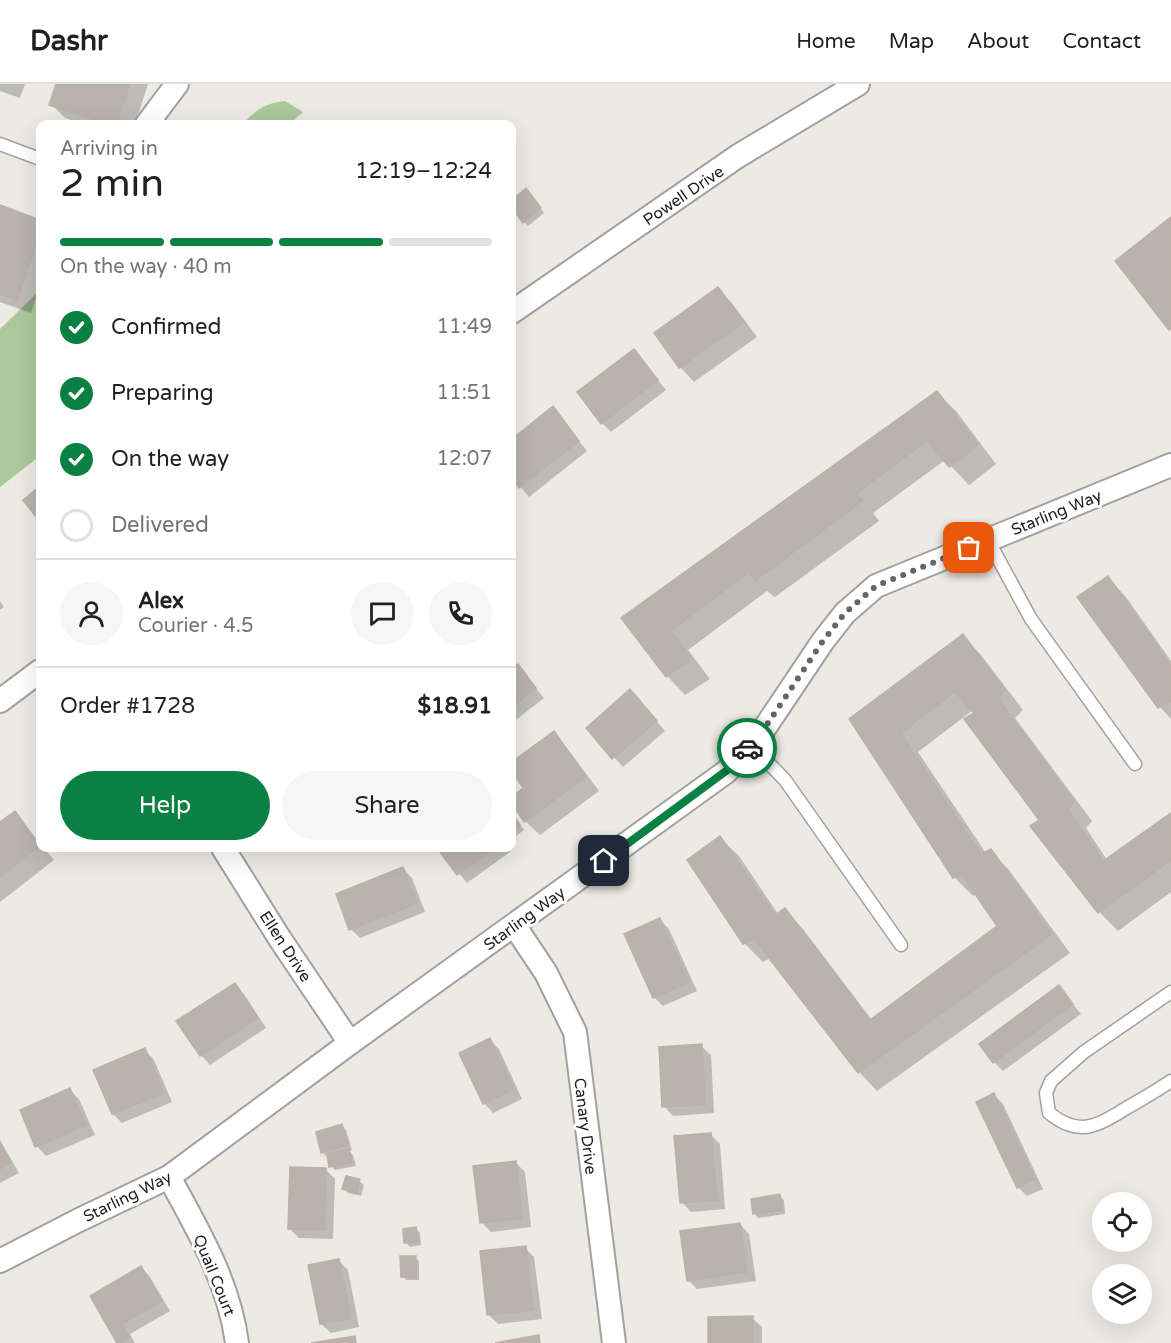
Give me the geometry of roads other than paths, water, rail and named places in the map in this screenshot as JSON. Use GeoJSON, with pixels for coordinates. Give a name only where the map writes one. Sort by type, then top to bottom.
{"type":"FeatureCollection","features":[{"type":"Feature","properties":{"kind":"street"},"geometry":{"type":"LineString","coordinates":[[150,120],[177,84]]}},
{"type":"Feature","properties":{"kind":"street","name":"Powell Drive"},"geometry":{"type":"LineString","coordinates":[[516,309],[738,156],[858,84]]}},
{"type":"Feature","properties":{"kind":"street","name":"Starling Way"},"geometry":{"type":"LineString","coordinates":[[0,1261],[77,1221],[169,1178],[350,1042],[718,778],[760,735],[823,641],[845,613],[876,586],[1171,465]]}},
{"type":"Feature","properties":{"kind":"street"},"geometry":{"type":"LineString","coordinates":[[0,701],[36,673]]}},
{"type":"Feature","properties":{"kind":"street","name":"Ellen Drive"},"geometry":{"type":"LineString","coordinates":[[226,852],[280,939],[350,1042]]}},
{"type":"Feature","properties":{"kind":"street","name":"Canary Drive"},"geometry":{"type":"LineString","coordinates":[[514,925],[546,973],[575,1032],[614,1343]]}},
{"type":"Feature","properties":{"kind":"street","name":"Quail Court"},"geometry":{"type":"LineString","coordinates":[[169,1178],[208,1248],[222,1283],[234,1323],[237,1343]]}},
{"type":"Feature","properties":{"kind":"lane"},"geometry":{"type":"LineString","coordinates":[[0,144],[36,158]]}},
{"type":"Feature","properties":{"kind":"lane"},"geometry":{"type":"LineString","coordinates":[[988,540],[1031,619],[1135,764]]}},
{"type":"Feature","properties":{"kind":"lane"},"geometry":{"type":"LineString","coordinates":[[751,745],[784,780],[901,945]]}},
{"type":"Feature","properties":{"kind":"lane"},"geometry":{"type":"LineString","coordinates":[[1171,992],[1084,1052],[1051,1081],[1046,1093],[1049,1113],[1062,1124],[1080,1128],[1099,1125],[1171,1081]]}}]}
